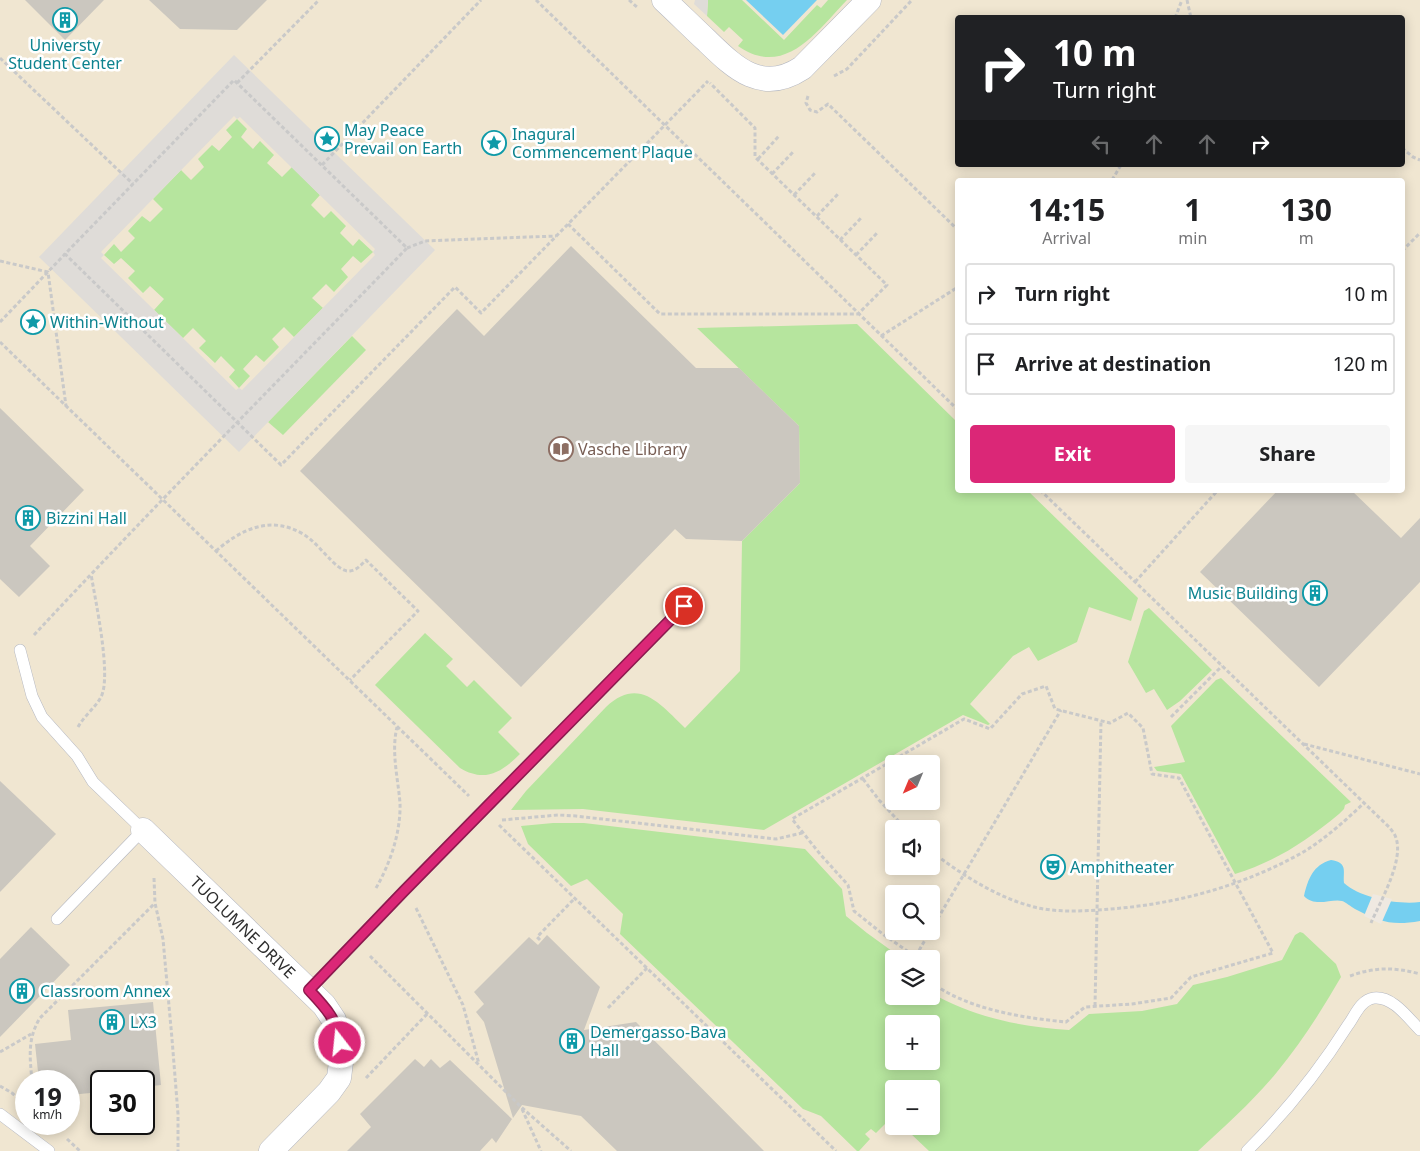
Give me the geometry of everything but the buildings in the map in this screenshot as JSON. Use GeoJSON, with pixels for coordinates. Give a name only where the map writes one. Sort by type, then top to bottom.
{"type":"FeatureCollection","features":[{"type":"Feature","properties":{"kind":"street"},"geometry":{"type":"LineString","coordinates":[[664,0],[732,65],[751,76],[761,79],[771,79],[792,74],[802,68],[869,0]]}},
{"type":"Feature","properties":{"kind":"street","name":"TUOLUMNE DRIVE"},"geometry":{"type":"LineString","coordinates":[[143,830],[309,990],[328,1010],[336,1025],[342,1054],[340,1072],[336,1082],[329,1092],[271,1151]]}},
{"type":"Feature","properties":{"kind":"lane"},"geometry":{"type":"LineString","coordinates":[[309,990],[684,606]]}},
{"type":"Feature","properties":{"kind":"lane"},"geometry":{"type":"LineString","coordinates":[[20,650],[32,696],[42,717],[77,756],[93,782],[143,830],[57,919]]}},
{"type":"Feature","properties":{"kind":"lane"},"geometry":{"type":"LineString","coordinates":[[1246,1151],[1295,1100],[1357,1011],[1368,1000],[1374,998],[1390,1002],[1420,1030]]}},
{"type":"Feature","properties":{"kind":"lane"},"geometry":{"type":"LineString","coordinates":[[0,1114],[49,1151]]}},
{"type":"Feature","properties":{"kind":"path"},"geometry":{"type":"LineString","coordinates":[[238,83],[319,0]]}},
{"type":"Feature","properties":{"kind":"path"},"geometry":{"type":"LineString","coordinates":[[322,165],[481,0]]}},
{"type":"Feature","properties":{"kind":"path"},"geometry":{"type":"LineString","coordinates":[[536,0],[955,407]]}},
{"type":"Feature","properties":{"kind":"path"},"geometry":{"type":"LineString","coordinates":[[830,78],[847,69],[912,0]]}},
{"type":"Feature","properties":{"kind":"path"},"geometry":{"type":"LineString","coordinates":[[1176,15],[1182,0]]}},
{"type":"Feature","properties":{"kind":"path"},"geometry":{"type":"LineString","coordinates":[[1187,0],[1190,15]]}},
{"type":"Feature","properties":{"kind":"path"},"geometry":{"type":"LineString","coordinates":[[0,58],[133,184]]}},
{"type":"Feature","properties":{"kind":"path"},"geometry":{"type":"LineString","coordinates":[[0,322],[234,80],[407,248]]}},
{"type":"Feature","properties":{"kind":"path"},"geometry":{"type":"LineString","coordinates":[[65,254],[281,465],[455,287],[481,313],[708,81]]}},
{"type":"Feature","properties":{"kind":"path"},"geometry":{"type":"LineString","coordinates":[[811,92],[806,100],[810,110],[817,112],[828,104],[955,227]]}},
{"type":"Feature","properties":{"kind":"path"},"geometry":{"type":"LineString","coordinates":[[568,224],[660,314],[858,314],[887,285],[755,157],[756,134]]}},
{"type":"Feature","properties":{"kind":"path"},"geometry":{"type":"LineString","coordinates":[[758,159],[779,136]]}},
{"type":"Feature","properties":{"kind":"path"},"geometry":{"type":"LineString","coordinates":[[1405,150],[1420,160]]}},
{"type":"Feature","properties":{"kind":"path"},"geometry":{"type":"LineString","coordinates":[[772,174],[794,151]]}},
{"type":"Feature","properties":{"kind":"path"},"geometry":{"type":"LineString","coordinates":[[1113,178],[1120,167]]}},
{"type":"Feature","properties":{"kind":"path"},"geometry":{"type":"LineString","coordinates":[[794,195],[816,172]]}},
{"type":"Feature","properties":{"kind":"path"},"geometry":{"type":"LineString","coordinates":[[816,216],[838,194]]}},
{"type":"Feature","properties":{"kind":"path"},"geometry":{"type":"LineString","coordinates":[[840,240],[862,217]]}},
{"type":"Feature","properties":{"kind":"path"},"geometry":{"type":"LineString","coordinates":[[856,255],[878,232]]}},
{"type":"Feature","properties":{"kind":"path"},"geometry":{"type":"LineString","coordinates":[[1405,248],[1420,233]]}},
{"type":"Feature","properties":{"kind":"path"},"geometry":{"type":"LineString","coordinates":[[20,650],[237,422],[407,248],[425,241],[556,236]]}},
{"type":"Feature","properties":{"kind":"path"},"geometry":{"type":"LineString","coordinates":[[0,261],[48,272]]}},
{"type":"Feature","properties":{"kind":"path"},"geometry":{"type":"LineString","coordinates":[[48,272],[66,406]]}},
{"type":"Feature","properties":{"kind":"path"},"geometry":{"type":"LineString","coordinates":[[882,336],[955,289]]}},
{"type":"Feature","properties":{"kind":"path"},"geometry":{"type":"LineString","coordinates":[[0,342],[484,811]]}},
{"type":"Feature","properties":{"kind":"path"},"geometry":{"type":"LineString","coordinates":[[1043,493],[1390,828],[1396,837],[1398,855],[1389,883],[1371,923]]}},
{"type":"Feature","properties":{"kind":"path"},"geometry":{"type":"LineString","coordinates":[[1135,582],[1215,493]]}},
{"type":"Feature","properties":{"kind":"path"},"geometry":{"type":"LineString","coordinates":[[216,551],[229,540],[256,526],[269,524],[281,525],[312,540],[335,564],[345,571],[358,569],[366,560],[418,611],[350,680]]}},
{"type":"Feature","properties":{"kind":"path"},"geometry":{"type":"LineString","coordinates":[[77,737],[78,727],[84,716],[102,696],[105,679],[91,574]]}},
{"type":"Feature","properties":{"kind":"path"},"geometry":{"type":"LineString","coordinates":[[1171,717],[1222,666]]}},
{"type":"Feature","properties":{"kind":"path"},"geometry":{"type":"LineString","coordinates":[[907,950],[884,935],[854,911],[848,885],[792,819],[964,719],[990,730],[1022,694],[1046,686],[1055,709],[1110,723],[1128,713],[1142,728],[1152,774],[1179,778],[1273,953],[1191,977],[1171,998],[1132,1004],[1085,1007],[1066,1022],[1029,1019],[990,1009],[964,1000],[940,987]]}},
{"type":"Feature","properties":{"kind":"path"},"geometry":{"type":"LineString","coordinates":[[940,916],[1060,710]]}},
{"type":"Feature","properties":{"kind":"path"},"geometry":{"type":"LineString","coordinates":[[1095,1006],[1101,720]]}},
{"type":"Feature","properties":{"kind":"path"},"geometry":{"type":"LineString","coordinates":[[374,892],[398,831],[400,805],[394,752],[397,726]]}},
{"type":"Feature","properties":{"kind":"path"},"geometry":{"type":"LineString","coordinates":[[1302,744],[1420,774]]}},
{"type":"Feature","properties":{"kind":"path"},"geometry":{"type":"LineString","coordinates":[[863,779],[898,820]]}},
{"type":"Feature","properties":{"kind":"path"},"geometry":{"type":"LineString","coordinates":[[940,858],[964,875],[1012,900],[1036,907],[1066,910],[1097,910],[1160,904],[1185,899],[1236,883],[1276,866],[1306,850],[1364,803]]}},
{"type":"Feature","properties":{"kind":"path"},"geometry":{"type":"LineString","coordinates":[[802,833],[776,839],[558,815],[494,820],[836,1151]]}},
{"type":"Feature","properties":{"kind":"path"},"geometry":{"type":"LineString","coordinates":[[153,870],[155,903],[162,939],[172,1040],[178,1114],[178,1151]]}},
{"type":"Feature","properties":{"kind":"path"},"geometry":{"type":"LineString","coordinates":[[540,940],[537,937],[575,898]]}},
{"type":"Feature","properties":{"kind":"path"},"geometry":{"type":"LineString","coordinates":[[31,1070],[31,1034],[40,1018],[155,903]]}},
{"type":"Feature","properties":{"kind":"path"},"geometry":{"type":"LineString","coordinates":[[416,908],[463,1006],[479,1065]]}},
{"type":"Feature","properties":{"kind":"path"},"geometry":{"type":"LineString","coordinates":[[370,956],[520,1106],[571,1151]]}},
{"type":"Feature","properties":{"kind":"path"},"geometry":{"type":"LineString","coordinates":[[608,1008],[647,968]]}},
{"type":"Feature","properties":{"kind":"path"},"geometry":{"type":"LineString","coordinates":[[1350,976],[1368,970],[1383,968],[1406,970],[1420,974]]}},
{"type":"Feature","properties":{"kind":"path"},"geometry":{"type":"LineString","coordinates":[[362,1083],[428,1013]]}},
{"type":"Feature","properties":{"kind":"path"},"geometry":{"type":"LineString","coordinates":[[0,1052],[31,1034]]}},
{"type":"Feature","properties":{"kind":"path"},"geometry":{"type":"LineString","coordinates":[[0,1086],[15,1096]]}},
{"type":"Feature","properties":{"kind":"path"},"geometry":{"type":"LineString","coordinates":[[520,1106],[541,1151]]}},
{"type":"Feature","properties":{"kind":"path"},"geometry":{"type":"LineString","coordinates":[[828,1151],[832,1147]]}},
{"type":"Feature","properties":{"kind":"shaded area"},"geometry":{"type":"Polygon","coordinates":[[[0,0],[1420,0],[1420,1151],[0,1151],[0,0]]]}},
{"type":"Feature","properties":{"kind":"shaded area"},"geometry":{"type":"Polygon","coordinates":[[[695,0],[708,0],[707,16],[694,4],[695,0]]]}},
{"type":"Feature","properties":{"kind":"shaded area"},"geometry":{"type":"Polygon","coordinates":[[[234,55],[435,250],[239,452],[39,257],[234,55]],[[234,116],[101,252],[104,255],[101,258],[236,390],[239,388],[242,390],[375,255],[373,252],[375,249],[240,117],[237,119],[234,116]]]}},
{"type":"Feature","properties":{"kind":"green space"},"geometry":{"type":"Polygon","coordinates":[[[708,0],[742,0],[784,40],[817,5],[821,8],[828,0],[847,0],[812,37],[799,47],[785,54],[771,57],[755,55],[738,46],[743,40],[729,27],[724,32],[707,16],[708,0]]]}},
{"type":"Feature","properties":{"kind":"green space"},"geometry":{"type":"Polygon","coordinates":[[[237,119],[247,129],[241,137],[253,149],[260,141],[274,155],[267,163],[282,177],[292,167],[320,195],[311,205],[324,218],[331,211],[346,226],[340,233],[353,246],[359,239],[373,252],[361,263],[353,256],[341,269],[348,277],[334,292],[326,284],[312,298],[323,308],[294,337],[284,327],[272,339],[279,347],[264,362],[256,355],[243,369],[250,376],[239,388],[229,377],[235,370],[221,356],[215,363],[199,348],[206,341],[193,328],[183,338],[154,310],[164,299],[150,286],[143,293],[128,278],[135,271],[121,258],[114,264],[104,255],[114,244],[121,252],[135,238],[128,231],[142,216],[150,222],[163,209],[153,199],[181,170],[191,180],[204,167],[198,159],[212,145],[219,151],[232,137],[226,130],[237,119]]]}},
{"type":"Feature","properties":{"kind":"green space"},"geometry":{"type":"Polygon","coordinates":[[[857,324],[955,420],[955,493],[1030,493],[1138,598],[1131,621],[1089,607],[1077,642],[1038,661],[1029,647],[1013,656],[970,704],[990,724],[988,725],[963,715],[894,755],[885,755],[885,760],[764,830],[583,809],[511,810],[526,791],[606,707],[618,698],[629,694],[639,694],[648,697],[667,710],[685,728],[740,671],[742,541],[800,483],[799,426],[697,328],[857,324]]]}},
{"type":"Feature","properties":{"kind":"green space"},"geometry":{"type":"Polygon","coordinates":[[[352,336],[366,350],[283,435],[268,422],[352,336]]]}},
{"type":"Feature","properties":{"kind":"green space"},"geometry":{"type":"Polygon","coordinates":[[[1149,608],[1212,670],[1180,701],[1167,710],[1154,689],[1146,693],[1128,662],[1144,611],[1149,608]]]}},
{"type":"Feature","properties":{"kind":"green space"},"geometry":{"type":"Polygon","coordinates":[[[425,633],[453,659],[446,666],[467,687],[474,680],[512,718],[498,732],[520,754],[507,766],[485,775],[477,775],[460,768],[375,685],[425,633]]]}},
{"type":"Feature","properties":{"kind":"green space"},"geometry":{"type":"Polygon","coordinates":[[[1221,678],[1351,802],[1345,805],[1344,809],[1327,824],[1303,841],[1264,863],[1235,874],[1181,774],[1157,771],[1154,767],[1185,762],[1171,726],[1216,680],[1221,678]]]}},
{"type":"Feature","properties":{"kind":"green space"},"geometry":{"type":"Polygon","coordinates":[[[584,823],[805,849],[842,889],[846,916],[891,950],[885,950],[885,1005],[940,1005],[940,998],[964,1008],[998,1019],[1051,1029],[1069,1030],[1089,1014],[1142,1011],[1177,1004],[1193,985],[1282,960],[1295,935],[1300,932],[1336,964],[1341,977],[1311,1026],[1268,1083],[1229,1123],[1198,1151],[929,1151],[912,1135],[940,1135],[940,1080],[885,1080],[885,1124],[876,1133],[871,1129],[865,1134],[870,1139],[857,1151],[821,1116],[803,1109],[620,934],[623,914],[587,879],[571,886],[528,844],[521,826],[584,823]]]}},
{"type":"Feature","properties":{"kind":"water"},"geometry":{"type":"Polygon","coordinates":[[[746,0],[817,0],[783,35],[746,0]]]}},
{"type":"Feature","properties":{"kind":"water"},"geometry":{"type":"Polygon","coordinates":[[[1331,860],[1340,863],[1344,868],[1344,883],[1360,893],[1391,901],[1420,902],[1420,921],[1386,922],[1353,908],[1342,901],[1318,902],[1308,900],[1304,896],[1312,874],[1320,865],[1331,860]]]}},
{"type":"Feature","properties":{"kind":"pier"},"geometry":{"type":"Polygon","coordinates":[[[1373,894],[1392,899],[1381,924],[1364,916],[1373,894]]]}},
{"type":"Feature","properties":{"kind":"place","name":"Universty Student Center"},"geometry":{"type":"Point","coordinates":[65,20]}},
{"type":"Feature","properties":{"kind":"place","name":"May Peace Prevail on Earth"},"geometry":{"type":"Point","coordinates":[327,139]}},
{"type":"Feature","properties":{"kind":"place","name":"Inagural Commencement Plaque"},"geometry":{"type":"Point","coordinates":[494,143]}},
{"type":"Feature","properties":{"kind":"place","name":"Within-Without"},"geometry":{"type":"Point","coordinates":[33,322]}},
{"type":"Feature","properties":{"kind":"place","name":"Vasche Library"},"geometry":{"type":"Point","coordinates":[561,449]}},
{"type":"Feature","properties":{"kind":"place","name":"Bizzini Hall"},"geometry":{"type":"Point","coordinates":[28,518]}},
{"type":"Feature","properties":{"kind":"place","name":"Music Building"},"geometry":{"type":"Point","coordinates":[1315,593]}},
{"type":"Feature","properties":{"kind":"place","name":"Amphitheater"},"geometry":{"type":"Point","coordinates":[1053,867]}},
{"type":"Feature","properties":{"kind":"place","name":"Classroom Annex"},"geometry":{"type":"Point","coordinates":[22,991]}},
{"type":"Feature","properties":{"kind":"place","name":"LX3"},"geometry":{"type":"Point","coordinates":[112,1022]}},
{"type":"Feature","properties":{"kind":"place","name":"Demergasso-Bava Hall"},"geometry":{"type":"Point","coordinates":[572,1041]}},
{"type":"Feature","properties":{"kind":"route"},"geometry":{"type":"LineString","coordinates":[[340,1043],[340,1037],[334,1020],[324,1005],[309,990],[684,606]]}}]}
